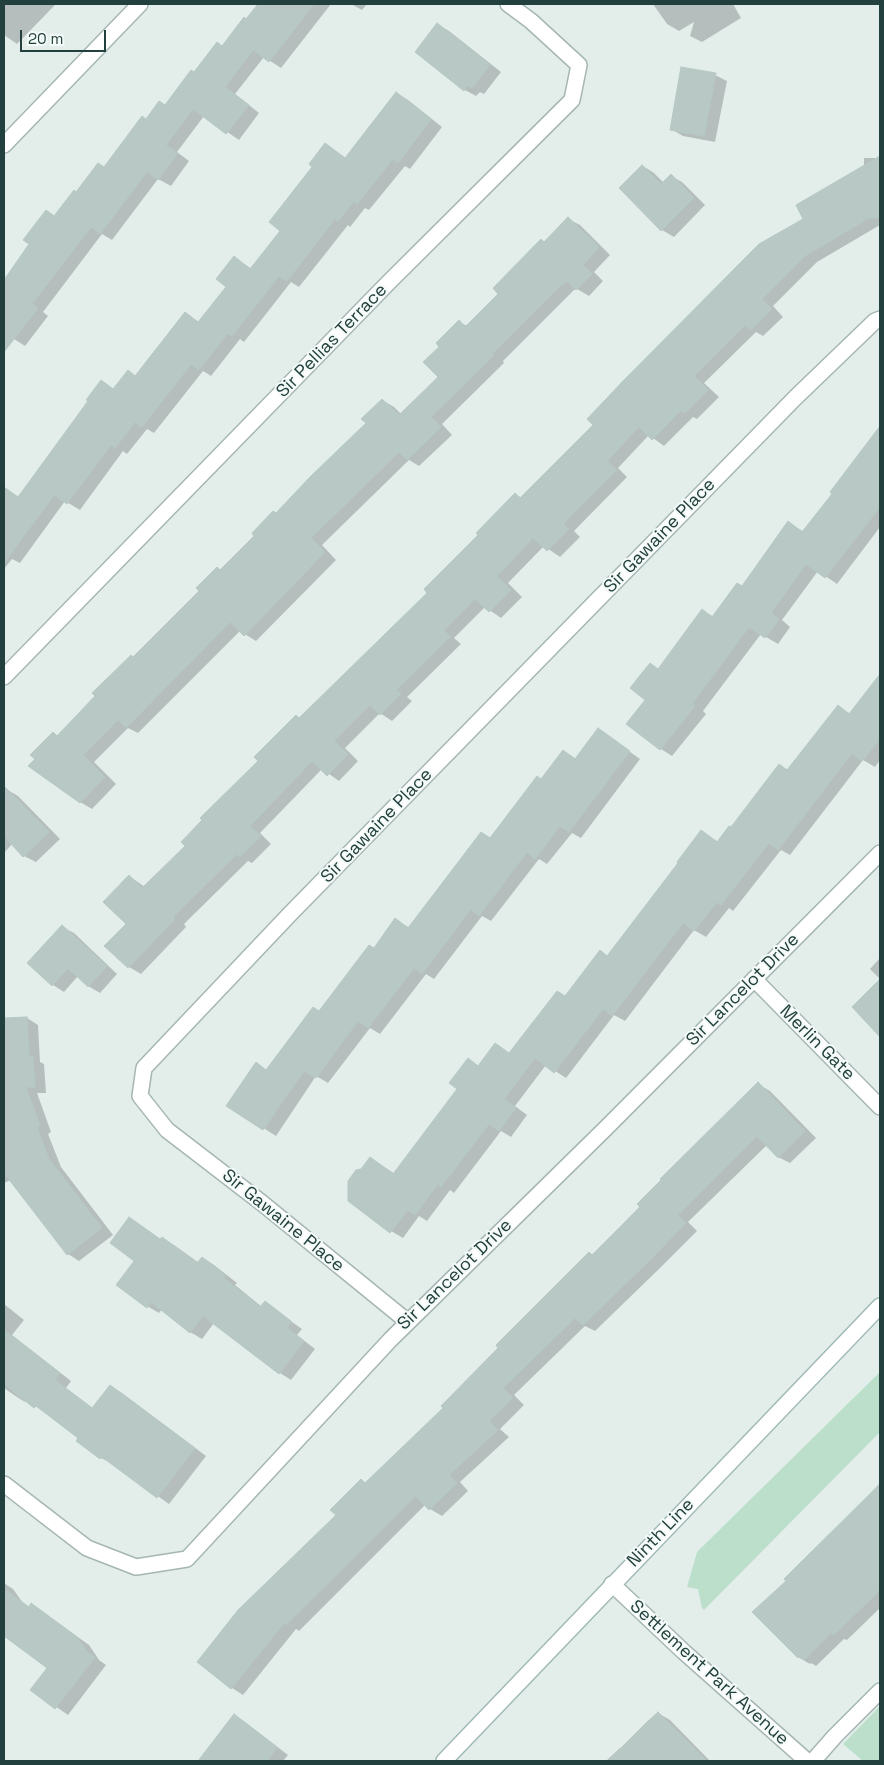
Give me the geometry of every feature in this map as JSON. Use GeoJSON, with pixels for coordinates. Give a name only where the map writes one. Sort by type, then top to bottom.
{"type":"FeatureCollection","features":[{"type":"Feature","properties":{"kind":"street"},"geometry":{"type":"LineString","coordinates":[[4,145],[140,4]]}},
{"type":"Feature","properties":{"kind":"street","name":"Sir Pellias Terrace"},"geometry":{"type":"LineString","coordinates":[[4,677],[389,282],[572,100],[579,65],[531,21],[508,4]]}},
{"type":"Feature","properties":{"kind":"street","name":"Sir Gawaine Place"},"geometry":{"type":"LineString","coordinates":[[408,1322],[262,1203],[167,1130],[140,1096],[144,1068],[290,914],[796,397],[880,319]]}},
{"type":"Feature","properties":{"kind":"street","name":"Sir Lancelot Drive"},"geometry":{"type":"LineString","coordinates":[[4,1484],[87,1548],[136,1567],[187,1559],[408,1322],[880,853]]}},
{"type":"Feature","properties":{"kind":"street","name":"Merlin Gate"},"geometry":{"type":"LineString","coordinates":[[754,979],[880,1107]]}},
{"type":"Feature","properties":{"kind":"street","name":"Ninth Line"},"geometry":{"type":"LineString","coordinates":[[444,1761],[880,1306]]}},
{"type":"Feature","properties":{"kind":"street","name":"Settlement Park Avenue"},"geometry":{"type":"LineString","coordinates":[[612,1584],[680,1648],[807,1761]]}},
{"type":"Feature","properties":{"kind":"street"},"geometry":{"type":"LineString","coordinates":[[813,1761],[880,1691]]}},
{"type":"Feature","properties":{"kind":"green space"},"geometry":{"type":"Polygon","coordinates":[[[880,1372],[880,1432],[704,1610],[698,1589],[687,1587],[697,1552],[880,1372]]]}},
{"type":"Feature","properties":{"kind":"green space"},"geometry":{"type":"Polygon","coordinates":[[[880,1706],[880,1761],[863,1761],[843,1744],[880,1706]]]}},
{"type":"Feature","properties":{"kind":"building"},"geometry":{"type":"Polygon","coordinates":[[[258,4],[314,4],[269,62],[253,50],[225,87],[249,105],[226,134],[193,109],[166,145],[178,153],[158,180],[147,172],[100,234],[91,227],[32,304],[38,308],[4,352],[4,280],[29,244],[23,240],[46,210],[54,216],[74,190],[76,192],[98,163],[104,167],[142,116],[146,119],[159,101],[165,105],[191,70],[194,72],[217,42],[222,46],[244,17],[246,19],[258,4]]]}},
{"type":"Feature","properties":{"kind":"building"},"geometry":{"type":"Polygon","coordinates":[[[437,23],[490,65],[472,88],[468,85],[464,91],[415,52],[437,23]]]}},
{"type":"Feature","properties":{"kind":"building"},"geometry":{"type":"Polygon","coordinates":[[[681,67],[716,73],[704,136],[670,130],[681,67]]]}},
{"type":"Feature","properties":{"kind":"building"},"geometry":{"type":"Polygon","coordinates":[[[396,92],[431,119],[398,163],[393,159],[357,204],[354,201],[338,221],[335,219],[287,281],[279,276],[232,336],[228,333],[199,370],[191,364],[142,427],[135,422],[115,448],[111,445],[67,504],[54,495],[4,563],[4,487],[18,497],[88,401],[86,400],[101,380],[113,389],[128,370],[135,376],[185,312],[198,322],[226,287],[216,279],[234,256],[250,269],[280,231],[269,222],[312,167],[309,164],[325,143],[345,158],[396,92]]]}},
{"type":"Feature","properties":{"kind":"building"},"geometry":{"type":"Polygon","coordinates":[[[880,156],[880,218],[869,218],[805,256],[762,299],[772,309],[751,330],[745,325],[694,376],[708,390],[685,413],[681,410],[652,440],[639,427],[607,461],[617,470],[563,524],[569,529],[547,551],[533,538],[497,576],[511,590],[489,612],[475,599],[444,630],[450,637],[396,690],[401,694],[380,715],[370,705],[334,741],[348,754],[327,776],[312,761],[250,826],[261,836],[240,857],[237,854],[173,917],[175,919],[128,968],[104,946],[126,924],[103,902],[129,875],[142,888],[185,846],[181,842],[202,820],[200,818],[258,761],[254,757],[296,715],[299,718],[427,593],[424,589],[478,535],[476,533],[515,493],[520,498],[593,425],[587,419],[624,380],[759,244],[803,219],[796,205],[880,156]]]}},
{"type":"Feature","properties":{"kind":"building"},"geometry":{"type":"Polygon","coordinates":[[[642,165],[661,184],[671,174],[694,198],[661,231],[619,188],[642,165]]]}},
{"type":"Feature","properties":{"kind":"building"},"geometry":{"type":"Polygon","coordinates":[[[568,217],[599,247],[583,265],[592,274],[576,290],[567,281],[562,284],[431,417],[441,427],[407,460],[399,452],[311,538],[325,552],[244,636],[230,622],[126,728],[118,720],[83,755],[105,777],[80,803],[28,766],[35,759],[30,755],[53,732],[57,736],[95,696],[92,693],[131,655],[133,657],[199,591],[196,588],[217,567],[220,570],[254,536],[252,533],[273,511],[276,513],[366,423],[361,419],[382,399],[399,415],[438,377],[423,362],[439,347],[436,343],[459,320],[465,327],[498,294],[493,288],[541,239],[544,242],[568,217]]]}},
{"type":"Feature","properties":{"kind":"building"},"geometry":{"type":"Polygon","coordinates":[[[880,426],[880,507],[825,578],[806,564],[771,613],[779,619],[765,638],[749,627],[692,704],[695,706],[660,750],[626,724],[645,700],[630,688],[650,663],[658,669],[702,609],[712,617],[737,583],[742,586],[788,521],[802,532],[832,494],[830,492],[880,426]]]}},
{"type":"Feature","properties":{"kind":"building"},"geometry":{"type":"Polygon","coordinates":[[[880,674],[880,739],[862,761],[852,753],[778,850],[769,843],[721,905],[717,902],[694,931],[683,923],[612,1016],[603,1009],[554,1073],[535,1058],[504,1099],[516,1108],[499,1131],[489,1124],[441,1187],[438,1184],[415,1215],[408,1210],[390,1233],[348,1201],[348,1181],[356,1170],[361,1169],[370,1157],[393,1174],[457,1089],[449,1083],[468,1058],[478,1066],[495,1043],[509,1053],[557,991],[565,996],[600,950],[607,956],[701,830],[717,842],[729,826],[731,827],[779,764],[787,770],[838,705],[849,714],[880,674]]]}},
{"type":"Feature","properties":{"kind":"building"},"geometry":{"type":"Polygon","coordinates":[[[598,728],[630,751],[569,832],[560,826],[535,859],[527,852],[479,916],[471,909],[422,974],[414,968],[368,1028],[358,1021],[316,1078],[304,1071],[263,1130],[226,1106],[256,1062],[266,1070],[313,1007],[319,1011],[369,945],[374,948],[395,918],[408,928],[481,832],[490,838],[537,776],[541,779],[563,750],[575,759],[598,728]]]}},
{"type":"Feature","properties":{"kind":"building"},"geometry":{"type":"Polygon","coordinates":[[[4,786],[49,832],[23,857],[4,836],[4,786]]]}},
{"type":"Feature","properties":{"kind":"building"},"geometry":{"type":"Polygon","coordinates":[[[62,925],[107,966],[88,987],[68,968],[52,986],[27,963],[62,925]]]}},
{"type":"Feature","properties":{"kind":"building"},"geometry":{"type":"Polygon","coordinates":[[[880,979],[880,1037],[852,1007],[880,979]]]}},
{"type":"Feature","properties":{"kind":"building"},"geometry":{"type":"Polygon","coordinates":[[[27,1017],[29,1056],[33,1056],[35,1087],[26,1087],[40,1126],[37,1127],[49,1159],[102,1228],[67,1255],[4,1173],[4,1018],[27,1017]]]}},
{"type":"Feature","properties":{"kind":"building"},"geometry":{"type":"Polygon","coordinates":[[[758,1082],[805,1131],[778,1158],[757,1136],[678,1215],[686,1223],[647,1263],[583,1325],[575,1318],[503,1388],[513,1398],[489,1421],[498,1430],[449,1475],[457,1483],[429,1510],[416,1496],[286,1625],[284,1623],[231,1689],[197,1662],[238,1610],[336,1515],[330,1510],[361,1479],[365,1483],[443,1408],[441,1406],[498,1348],[496,1345],[589,1252],[592,1255],[640,1207],[637,1204],[660,1179],[758,1082]]]}},
{"type":"Feature","properties":{"kind":"building"},"geometry":{"type":"Polygon","coordinates":[[[129,1217],[160,1239],[162,1237],[197,1263],[202,1257],[226,1275],[224,1278],[260,1307],[265,1301],[291,1321],[287,1328],[304,1341],[279,1374],[203,1316],[190,1333],[151,1302],[147,1308],[116,1285],[134,1261],[110,1243],[129,1217]]]}},
{"type":"Feature","properties":{"kind":"building"},"geometry":{"type":"Polygon","coordinates":[[[4,1330],[60,1373],[55,1380],[92,1408],[110,1385],[195,1448],[157,1498],[102,1457],[100,1459],[76,1441],[78,1438],[36,1406],[34,1408],[4,1384],[4,1330]]]}},
{"type":"Feature","properties":{"kind":"building"},"geometry":{"type":"Polygon","coordinates":[[[880,1484],[880,1590],[834,1635],[832,1632],[804,1660],[800,1656],[798,1658],[752,1612],[786,1581],[784,1579],[880,1484]]]}},
{"type":"Feature","properties":{"kind":"building"},"geometry":{"type":"Polygon","coordinates":[[[4,1589],[29,1607],[31,1603],[77,1637],[87,1652],[95,1657],[55,1709],[30,1690],[47,1668],[4,1636],[4,1589]]]}},
{"type":"Feature","properties":{"kind":"building"},"geometry":{"type":"Polygon","coordinates":[[[658,1712],[707,1761],[608,1761],[645,1724],[658,1712]]]}},
{"type":"Feature","properties":{"kind":"building"},"geometry":{"type":"Polygon","coordinates":[[[234,1714],[277,1747],[267,1761],[198,1761],[234,1714]]]}}]}
